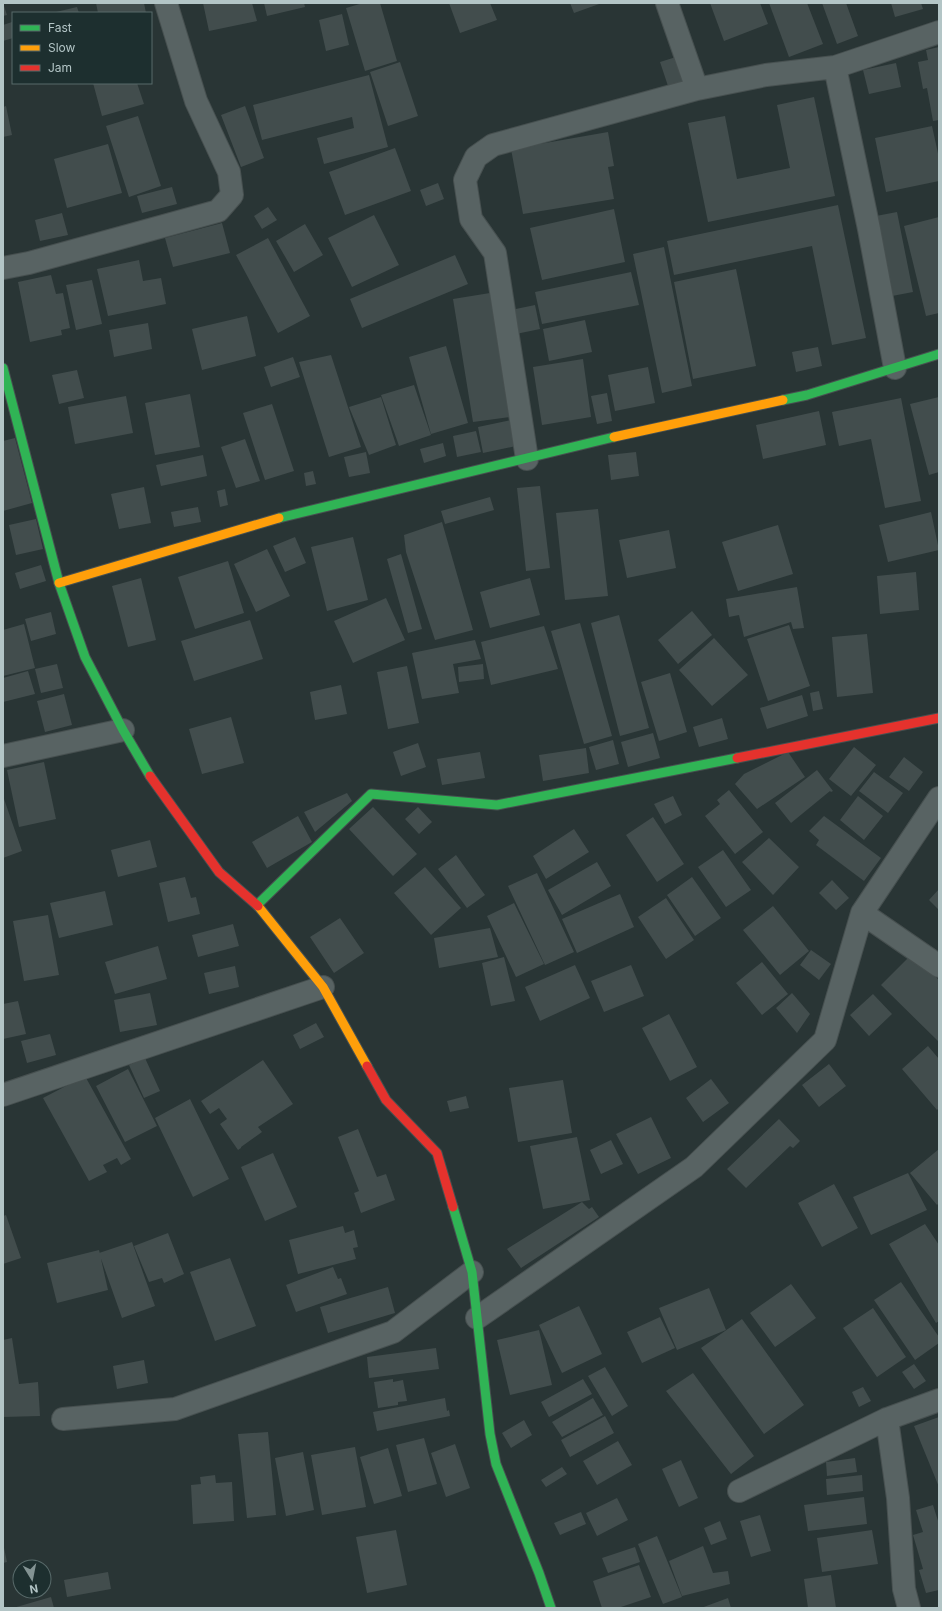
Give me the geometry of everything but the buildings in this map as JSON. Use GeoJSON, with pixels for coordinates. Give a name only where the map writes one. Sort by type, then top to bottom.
{"type":"FeatureCollection","features":[{"type":"Feature","properties":{"kind":"street"},"geometry":{"type":"LineString","coordinates":[[3,268],[30,263],[218,211],[232,195],[230,172],[196,101],[166,3]]}},
{"type":"Feature","properties":{"kind":"street"},"geometry":{"type":"LineString","coordinates":[[667,3],[697,89]]}},
{"type":"Feature","properties":{"kind":"street"},"geometry":{"type":"LineString","coordinates":[[527,459],[494,253],[471,220],[465,180],[476,158],[493,145],[697,89],[766,75],[835,67],[939,32]]}},
{"type":"Feature","properties":{"kind":"street"},"geometry":{"type":"LineString","coordinates":[[835,67],[869,229],[895,368]]}},
{"type":"Feature","properties":{"kind":"street"},"geometry":{"type":"LineString","coordinates":[[59,583],[269,520],[527,459],[578,445],[807,395],[939,354]]}},
{"type":"Feature","properties":{"kind":"street"},"geometry":{"type":"LineString","coordinates":[[3,368],[59,583],[85,657],[123,730],[151,779],[219,872],[257,905],[323,987],[386,1100],[437,1153],[472,1272],[490,1434],[496,1464],[539,1573],[551,1608]]}},
{"type":"Feature","properties":{"kind":"street"},"geometry":{"type":"LineString","coordinates":[[257,905],[371,794],[497,804],[939,718]]}},
{"type":"Feature","properties":{"kind":"street"},"geometry":{"type":"LineString","coordinates":[[3,756],[123,730]]}},
{"type":"Feature","properties":{"kind":"street"},"geometry":{"type":"LineString","coordinates":[[477,1318],[694,1167],[825,1040],[862,913],[939,798]]}},
{"type":"Feature","properties":{"kind":"street"},"geometry":{"type":"LineString","coordinates":[[862,913],[939,966]]}},
{"type":"Feature","properties":{"kind":"street"},"geometry":{"type":"LineString","coordinates":[[3,1095],[323,987]]}},
{"type":"Feature","properties":{"kind":"street"},"geometry":{"type":"LineString","coordinates":[[63,1419],[175,1409],[386,1335],[393,1332],[472,1272]]}},
{"type":"Feature","properties":{"kind":"street"},"geometry":{"type":"LineString","coordinates":[[739,1492],[887,1419],[939,1400]]}},
{"type":"Feature","properties":{"kind":"street"},"geometry":{"type":"LineString","coordinates":[[887,1419],[898,1498],[904,1589],[909,1608]]}},
{"type":"Feature","properties":{"kind":"traffic: fast"},"geometry":{"type":"LineString","coordinates":[[783,400],[807,395],[939,354]]}},
{"type":"Feature","properties":{"kind":"traffic: fast"},"geometry":{"type":"LineString","coordinates":[[3,368],[59,583],[85,657],[123,730],[150,776]]}},
{"type":"Feature","properties":{"kind":"traffic: fast"},"geometry":{"type":"LineString","coordinates":[[279,518],[614,437]]}},
{"type":"Feature","properties":{"kind":"traffic: fast"},"geometry":{"type":"LineString","coordinates":[[257,905],[371,794],[497,805],[737,758]]}},
{"type":"Feature","properties":{"kind":"traffic: fast"},"geometry":{"type":"LineString","coordinates":[[453,1207],[472,1272],[490,1434],[496,1464],[539,1573],[551,1608]]}},
{"type":"Feature","properties":{"kind":"traffic: slow"},"geometry":{"type":"LineString","coordinates":[[614,437],[783,400]]}},
{"type":"Feature","properties":{"kind":"traffic: slow"},"geometry":{"type":"LineString","coordinates":[[59,583],[279,518]]}},
{"type":"Feature","properties":{"kind":"traffic: slow"},"geometry":{"type":"LineString","coordinates":[[258,906],[323,987],[367,1066]]}},
{"type":"Feature","properties":{"kind":"traffic: jam"},"geometry":{"type":"LineString","coordinates":[[737,758],[939,718]]}},
{"type":"Feature","properties":{"kind":"traffic: jam"},"geometry":{"type":"LineString","coordinates":[[150,776],[219,872],[258,906]]}},
{"type":"Feature","properties":{"kind":"traffic: jam"},"geometry":{"type":"LineString","coordinates":[[367,1066],[386,1100],[437,1153],[453,1207]]}}]}
